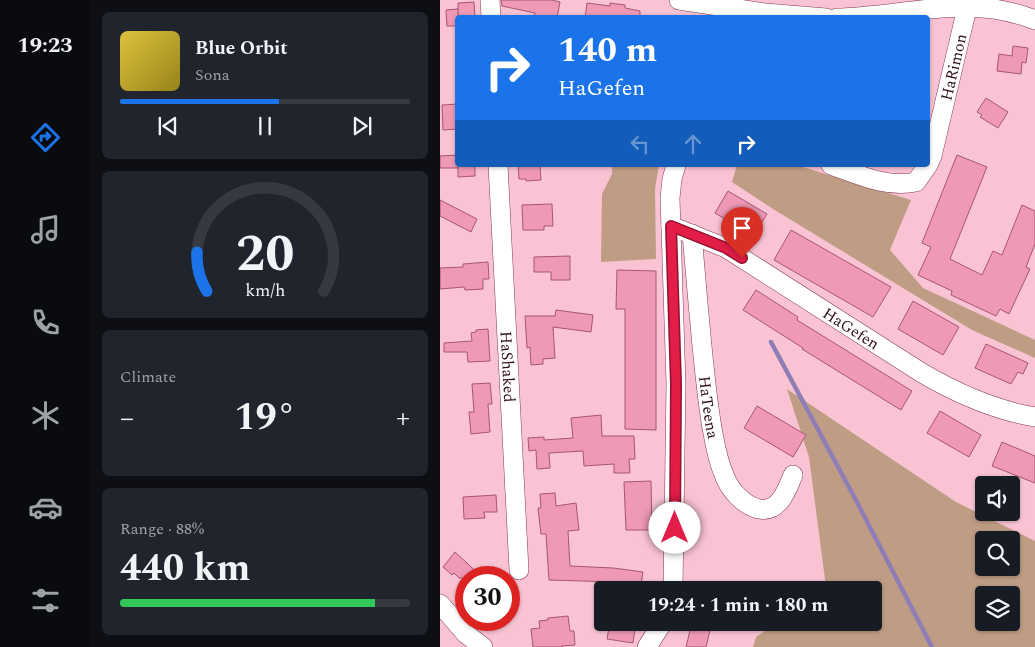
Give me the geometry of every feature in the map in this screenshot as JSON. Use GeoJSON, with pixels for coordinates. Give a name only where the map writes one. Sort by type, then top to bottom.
{"type":"FeatureCollection","features":[{"type":"Feature","properties":{"kind":"street"},"geometry":{"type":"LineString","coordinates":[[490,0],[491,15]]}},
{"type":"Feature","properties":{"kind":"street"},"geometry":{"type":"LineString","coordinates":[[679,0],[789,15]]}},
{"type":"Feature","properties":{"kind":"street"},"geometry":{"type":"LineString","coordinates":[[879,15],[935,9],[967,8],[994,9],[1035,20]]}},
{"type":"Feature","properties":{"kind":"street","name":"HaRimon"},"geometry":{"type":"LineString","coordinates":[[930,160],[967,8]]}},
{"type":"Feature","properties":{"kind":"street","name":"HaShaked"},"geometry":{"type":"LineString","coordinates":[[498,167],[519,566]]}},
{"type":"Feature","properties":{"kind":"street"},"geometry":{"type":"LineString","coordinates":[[674,581],[676,384],[671,226],[672,179],[675,167]]}},
{"type":"Feature","properties":{"kind":"street","name":"HaRimon"},"geometry":{"type":"LineString","coordinates":[[837,167],[882,182],[894,184],[916,182],[927,167]]}},
{"type":"Feature","properties":{"kind":"street","name":"HaGefen"},"geometry":{"type":"LineString","coordinates":[[671,226],[726,248],[954,392],[1010,412],[1035,417]]}},
{"type":"Feature","properties":{"kind":"street","name":"HaTeena"},"geometry":{"type":"LineString","coordinates":[[692,234],[705,390],[717,454],[723,474],[730,487],[747,505],[766,510],[780,501],[793,475]]}},
{"type":"Feature","properties":{"kind":"street"},"geometry":{"type":"LineString","coordinates":[[440,604],[466,634],[483,647]]}},
{"type":"Feature","properties":{"kind":"street"},"geometry":{"type":"LineString","coordinates":[[647,647],[657,631]]}},
{"type":"Feature","properties":{"kind":"shaded area"},"geometry":{"type":"Polygon","coordinates":[[[612,167],[659,167],[655,189],[656,259],[601,262],[602,194],[612,174],[612,167]]]}},
{"type":"Feature","properties":{"kind":"shaded area"},"geometry":{"type":"Polygon","coordinates":[[[736,167],[803,167],[911,200],[890,250],[923,288],[1035,340],[1035,358],[972,330],[732,182],[736,167]]]}},
{"type":"Feature","properties":{"kind":"shaded area"},"geometry":{"type":"Polygon","coordinates":[[[787,389],[956,502],[975,511],[975,521],[994,521],[1015,531],[975,531],[975,576],[1020,576],[1020,534],[1035,541],[1035,647],[753,647],[756,637],[765,631],[882,631],[882,581],[825,581],[809,457],[787,389]]]}},
{"type":"Feature","properties":{"kind":"building"},"geometry":{"type":"Polygon","coordinates":[[[501,0],[552,0],[560,2],[558,15],[535,15],[535,13],[502,6],[501,0]]]}},
{"type":"Feature","properties":{"kind":"building"},"geometry":{"type":"Polygon","coordinates":[[[474,2],[475,15],[458,15],[458,3],[474,2]]]}},
{"type":"Feature","properties":{"kind":"building"},"geometry":{"type":"Polygon","coordinates":[[[587,3],[610,6],[610,3],[625,5],[625,8],[640,11],[640,15],[585,15],[587,3]]]}},
{"type":"Feature","properties":{"kind":"building"},"geometry":{"type":"Polygon","coordinates":[[[458,9],[458,15],[455,15],[455,26],[447,26],[446,10],[458,9]]]}},
{"type":"Feature","properties":{"kind":"building"},"geometry":{"type":"Polygon","coordinates":[[[1013,46],[1028,48],[1026,63],[1022,62],[1021,74],[997,71],[999,54],[1012,56],[1013,46]]]}},
{"type":"Feature","properties":{"kind":"building"},"geometry":{"type":"Polygon","coordinates":[[[986,98],[1008,112],[998,128],[980,117],[982,115],[977,112],[986,98]]]}},
{"type":"Feature","properties":{"kind":"building"},"geometry":{"type":"Polygon","coordinates":[[[455,104],[455,129],[443,130],[442,105],[455,104]]]}},
{"type":"Feature","properties":{"kind":"building"},"geometry":{"type":"Polygon","coordinates":[[[455,155],[455,167],[475,167],[475,176],[458,177],[458,168],[440,168],[440,156],[455,155]]]}},
{"type":"Feature","properties":{"kind":"building"},"geometry":{"type":"Polygon","coordinates":[[[957,155],[987,167],[950,259],[982,275],[993,251],[1002,255],[1022,205],[1035,211],[1035,244],[1026,267],[1030,269],[1009,314],[1000,309],[996,316],[951,295],[952,291],[918,275],[931,247],[922,243],[957,155]]]}},
{"type":"Feature","properties":{"kind":"building"},"geometry":{"type":"Polygon","coordinates":[[[518,167],[540,167],[541,180],[526,181],[526,179],[519,179],[518,167]]]}},
{"type":"Feature","properties":{"kind":"building"},"geometry":{"type":"Polygon","coordinates":[[[728,191],[767,214],[753,236],[715,213],[728,191]]]}},
{"type":"Feature","properties":{"kind":"building"},"geometry":{"type":"Polygon","coordinates":[[[440,200],[477,219],[471,232],[440,216],[440,200]]]}},
{"type":"Feature","properties":{"kind":"building"},"geometry":{"type":"Polygon","coordinates":[[[552,204],[553,226],[544,226],[544,230],[523,230],[522,205],[552,204]]]}},
{"type":"Feature","properties":{"kind":"building"},"geometry":{"type":"Polygon","coordinates":[[[791,230],[891,287],[873,317],[774,260],[791,230]]]}},
{"type":"Feature","properties":{"kind":"building"},"geometry":{"type":"Polygon","coordinates":[[[570,256],[570,280],[551,280],[551,272],[534,272],[534,257],[570,256]]]}},
{"type":"Feature","properties":{"kind":"building"},"geometry":{"type":"Polygon","coordinates":[[[488,262],[489,279],[483,279],[483,289],[465,290],[464,287],[440,289],[440,268],[463,267],[463,264],[488,262]]]}},
{"type":"Feature","properties":{"kind":"building"},"geometry":{"type":"Polygon","coordinates":[[[617,270],[656,271],[656,430],[625,429],[625,309],[616,309],[617,270]]]}},
{"type":"Feature","properties":{"kind":"building"},"geometry":{"type":"Polygon","coordinates":[[[756,290],[798,317],[797,320],[912,391],[901,410],[743,310],[756,290]]]}},
{"type":"Feature","properties":{"kind":"building"},"geometry":{"type":"Polygon","coordinates":[[[913,301],[959,327],[943,355],[898,329],[913,301]]]}},
{"type":"Feature","properties":{"kind":"building"},"geometry":{"type":"Polygon","coordinates":[[[556,310],[593,315],[591,332],[553,327],[555,358],[543,359],[543,364],[531,365],[530,347],[527,348],[525,316],[555,316],[556,310]]]}},
{"type":"Feature","properties":{"kind":"building"},"geometry":{"type":"Polygon","coordinates":[[[488,329],[490,361],[468,362],[467,352],[444,352],[444,343],[472,341],[471,333],[476,332],[476,330],[488,329]]]}},
{"type":"Feature","properties":{"kind":"building"},"geometry":{"type":"Polygon","coordinates":[[[986,344],[1028,363],[1023,374],[1018,372],[1011,384],[975,368],[986,344]]]}},
{"type":"Feature","properties":{"kind":"building"},"geometry":{"type":"Polygon","coordinates":[[[490,383],[492,404],[488,404],[490,432],[471,434],[469,412],[474,412],[472,384],[490,383]]]}},
{"type":"Feature","properties":{"kind":"building"},"geometry":{"type":"Polygon","coordinates":[[[757,406],[806,435],[793,457],[744,428],[757,406]]]}},
{"type":"Feature","properties":{"kind":"building"},"geometry":{"type":"Polygon","coordinates":[[[940,411],[981,435],[969,457],[927,433],[940,411]]]}},
{"type":"Feature","properties":{"kind":"building"},"geometry":{"type":"Polygon","coordinates":[[[601,415],[602,436],[634,436],[635,459],[629,459],[630,473],[614,473],[614,464],[584,466],[583,451],[549,453],[550,468],[537,469],[536,450],[529,451],[528,438],[544,437],[544,440],[573,438],[571,418],[601,415]]]}},
{"type":"Feature","properties":{"kind":"building"},"geometry":{"type":"Polygon","coordinates":[[[1002,442],[1035,456],[1035,483],[1020,476],[992,466],[1002,442]]]}},
{"type":"Feature","properties":{"kind":"building"},"geometry":{"type":"Polygon","coordinates":[[[651,481],[652,530],[626,530],[624,482],[651,481]]]}},
{"type":"Feature","properties":{"kind":"building"},"geometry":{"type":"Polygon","coordinates":[[[555,493],[556,506],[576,503],[579,530],[568,531],[570,566],[613,568],[643,572],[642,581],[549,580],[546,534],[541,534],[538,508],[541,508],[540,494],[555,493]]]}},
{"type":"Feature","properties":{"kind":"building"},"geometry":{"type":"Polygon","coordinates":[[[496,495],[497,512],[484,512],[485,518],[464,519],[463,497],[496,495]]]}},
{"type":"Feature","properties":{"kind":"building"},"geometry":{"type":"Polygon","coordinates":[[[455,552],[470,566],[455,566],[455,574],[452,575],[443,567],[455,552]]]}},
{"type":"Feature","properties":{"kind":"building"},"geometry":{"type":"Polygon","coordinates":[[[568,616],[570,631],[574,631],[575,645],[533,647],[531,629],[540,628],[539,621],[568,616]]]}},
{"type":"Feature","properties":{"kind":"building"},"geometry":{"type":"Polygon","coordinates":[[[608,631],[635,631],[633,643],[607,639],[608,631]]]}},
{"type":"Feature","properties":{"kind":"building"},"geometry":{"type":"Polygon","coordinates":[[[690,631],[710,631],[706,647],[686,647],[690,631]]]}},
{"type":"Feature","properties":{"kind":"waterway"},"geometry":{"type":"LineString","coordinates":[[771,342],[932,647]]}},
{"type":"Feature","properties":{"kind":"route"},"geometry":{"type":"LineString","coordinates":[[675,528],[676,384],[671,226],[726,248],[742,258]]}}]}
